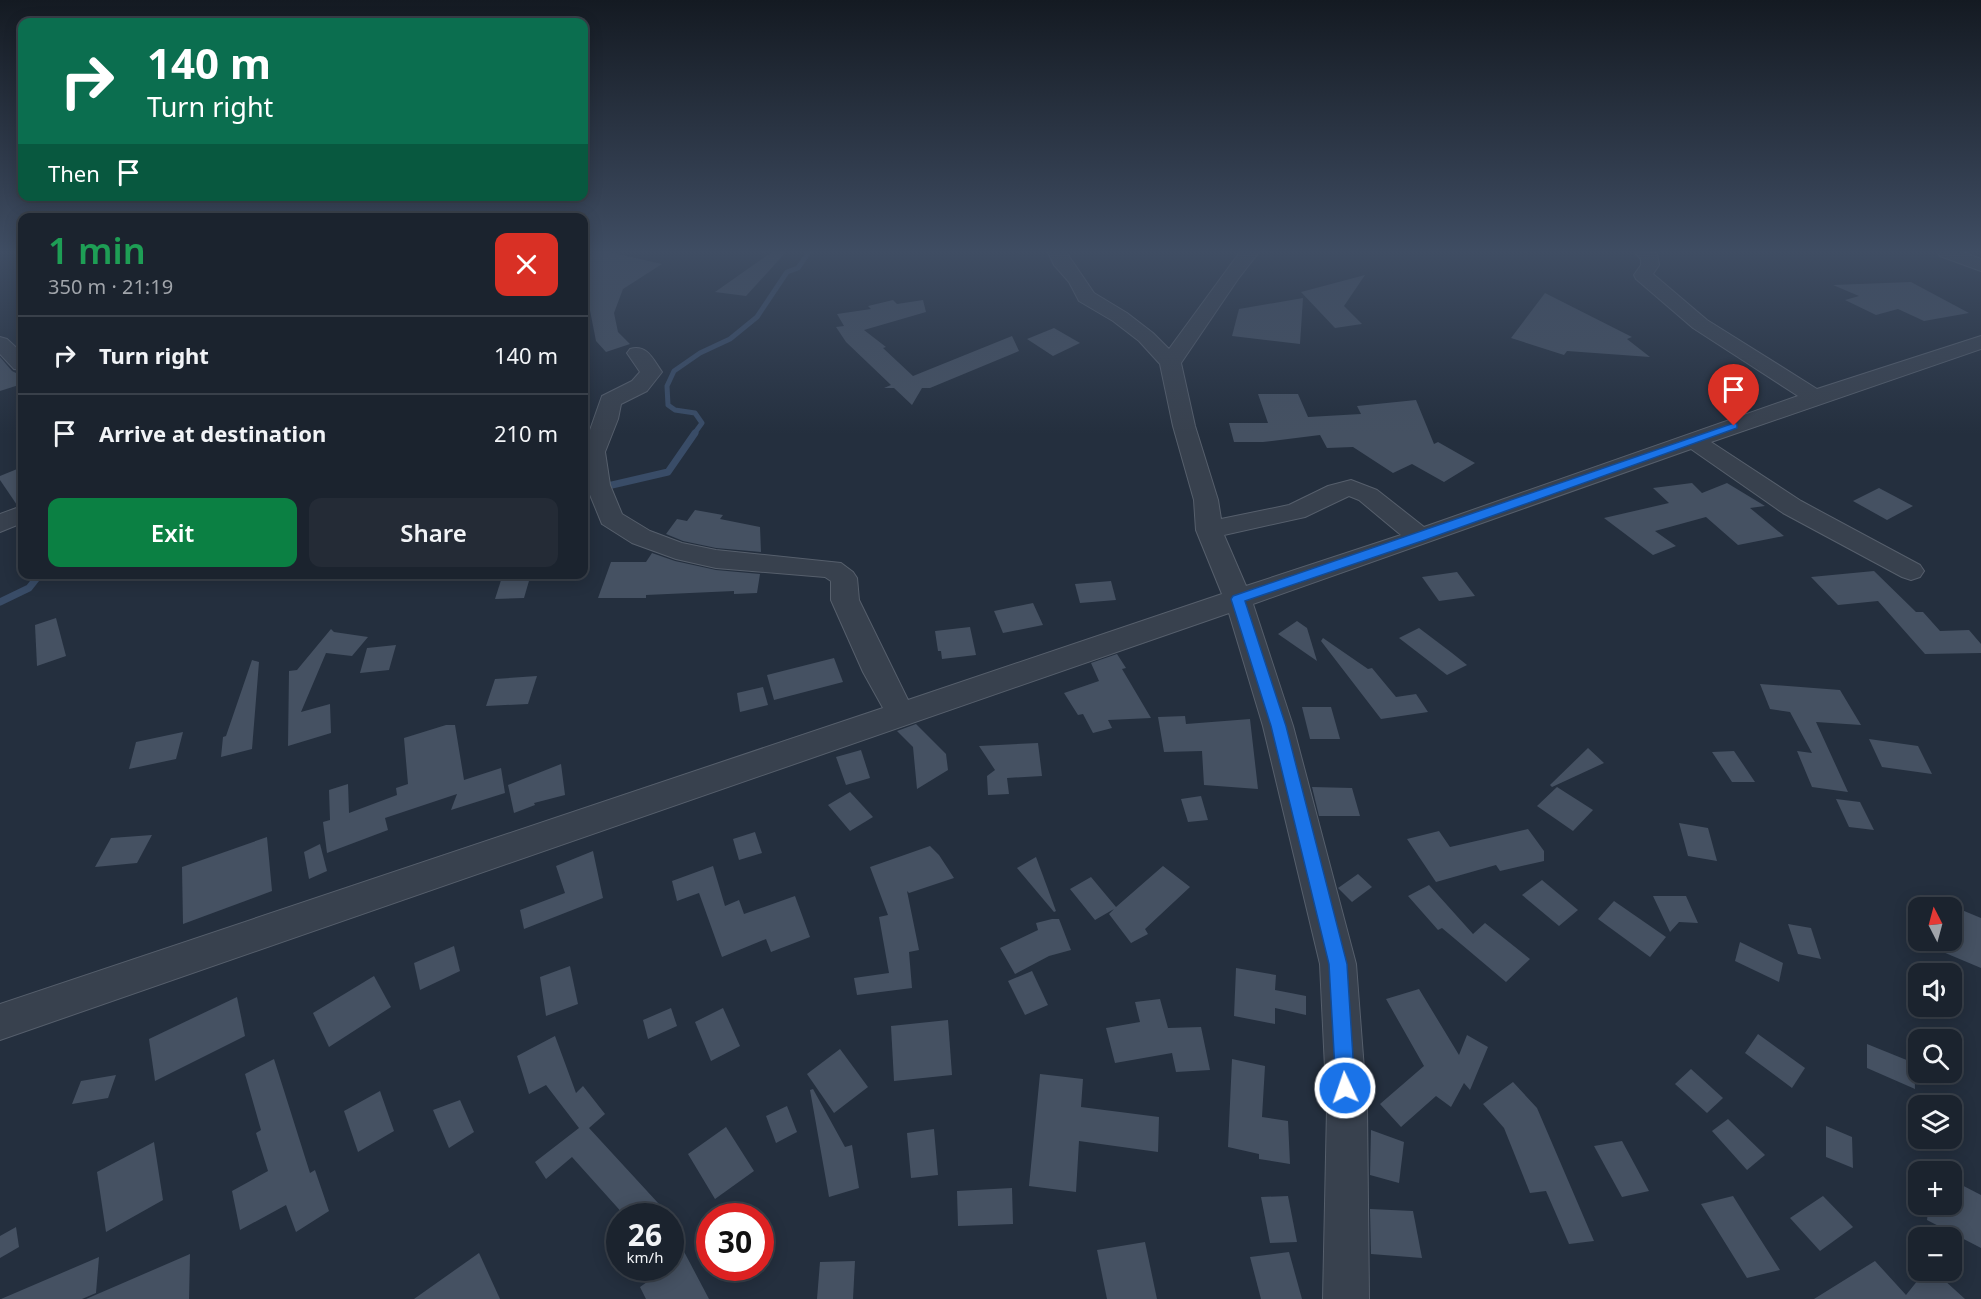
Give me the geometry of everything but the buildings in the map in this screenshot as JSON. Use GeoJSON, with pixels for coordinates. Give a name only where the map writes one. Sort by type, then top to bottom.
{"type":"FeatureCollection","features":[{"type":"Feature","properties":{"kind":"street"},"geometry":{"type":"LineString","coordinates":[[1113,313],[1146,337],[1170,363],[1184,426],[1206,500],[1209,530],[1238,599],[1278,726],[1338,964],[1347,1109],[1346,1299]]}},
{"type":"Feature","properties":{"kind":"street"},"geometry":{"type":"LineString","coordinates":[[1170,363],[1205,313]]}},
{"type":"Feature","properties":{"kind":"street"},"geometry":{"type":"LineString","coordinates":[[1686,313],[1815,397]]}},
{"type":"Feature","properties":{"kind":"street"},"geometry":{"type":"LineString","coordinates":[[0,1022],[1420,537],[1815,397],[1981,342]]}},
{"type":"Feature","properties":{"kind":"street"},"geometry":{"type":"LineString","coordinates":[[0,343],[18,360]]}},
{"type":"Feature","properties":{"kind":"street"},"geometry":{"type":"LineString","coordinates":[[637,353],[651,372],[651,376],[641,385],[610,401],[607,419],[593,452],[598,485],[611,518],[640,537],[676,550],[706,557],[832,569],[844,578],[845,600],[878,672],[901,714]]}},
{"type":"Feature","properties":{"kind":"street"},"geometry":{"type":"LineString","coordinates":[[1693,440],[1792,507],[1911,572]]}},
{"type":"Feature","properties":{"kind":"street"},"geometry":{"type":"LineString","coordinates":[[1209,530],[1296,511],[1337,491],[1351,488],[1368,495],[1420,537]]}},
{"type":"Feature","properties":{"kind":"street"},"geometry":{"type":"LineString","coordinates":[[0,524],[18,516]]}},
{"type":"Feature","properties":{"kind":"waterway"},"geometry":{"type":"LineString","coordinates":[[694,434],[702,423],[695,413],[675,410],[668,405],[667,386],[674,371],[700,353],[730,339],[760,313]]}},
{"type":"Feature","properties":{"kind":"waterway"},"geometry":{"type":"LineString","coordinates":[[588,485],[612,485],[668,472],[695,433]]}},
{"type":"Feature","properties":{"kind":"waterway"},"geometry":{"type":"LineString","coordinates":[[0,602],[29,588],[36,579]]}},
{"type":"Feature","properties":{"kind":"route"},"geometry":{"type":"LineString","coordinates":[[1345,1088],[1338,964],[1278,726],[1238,599],[1734,426]]}}]}
